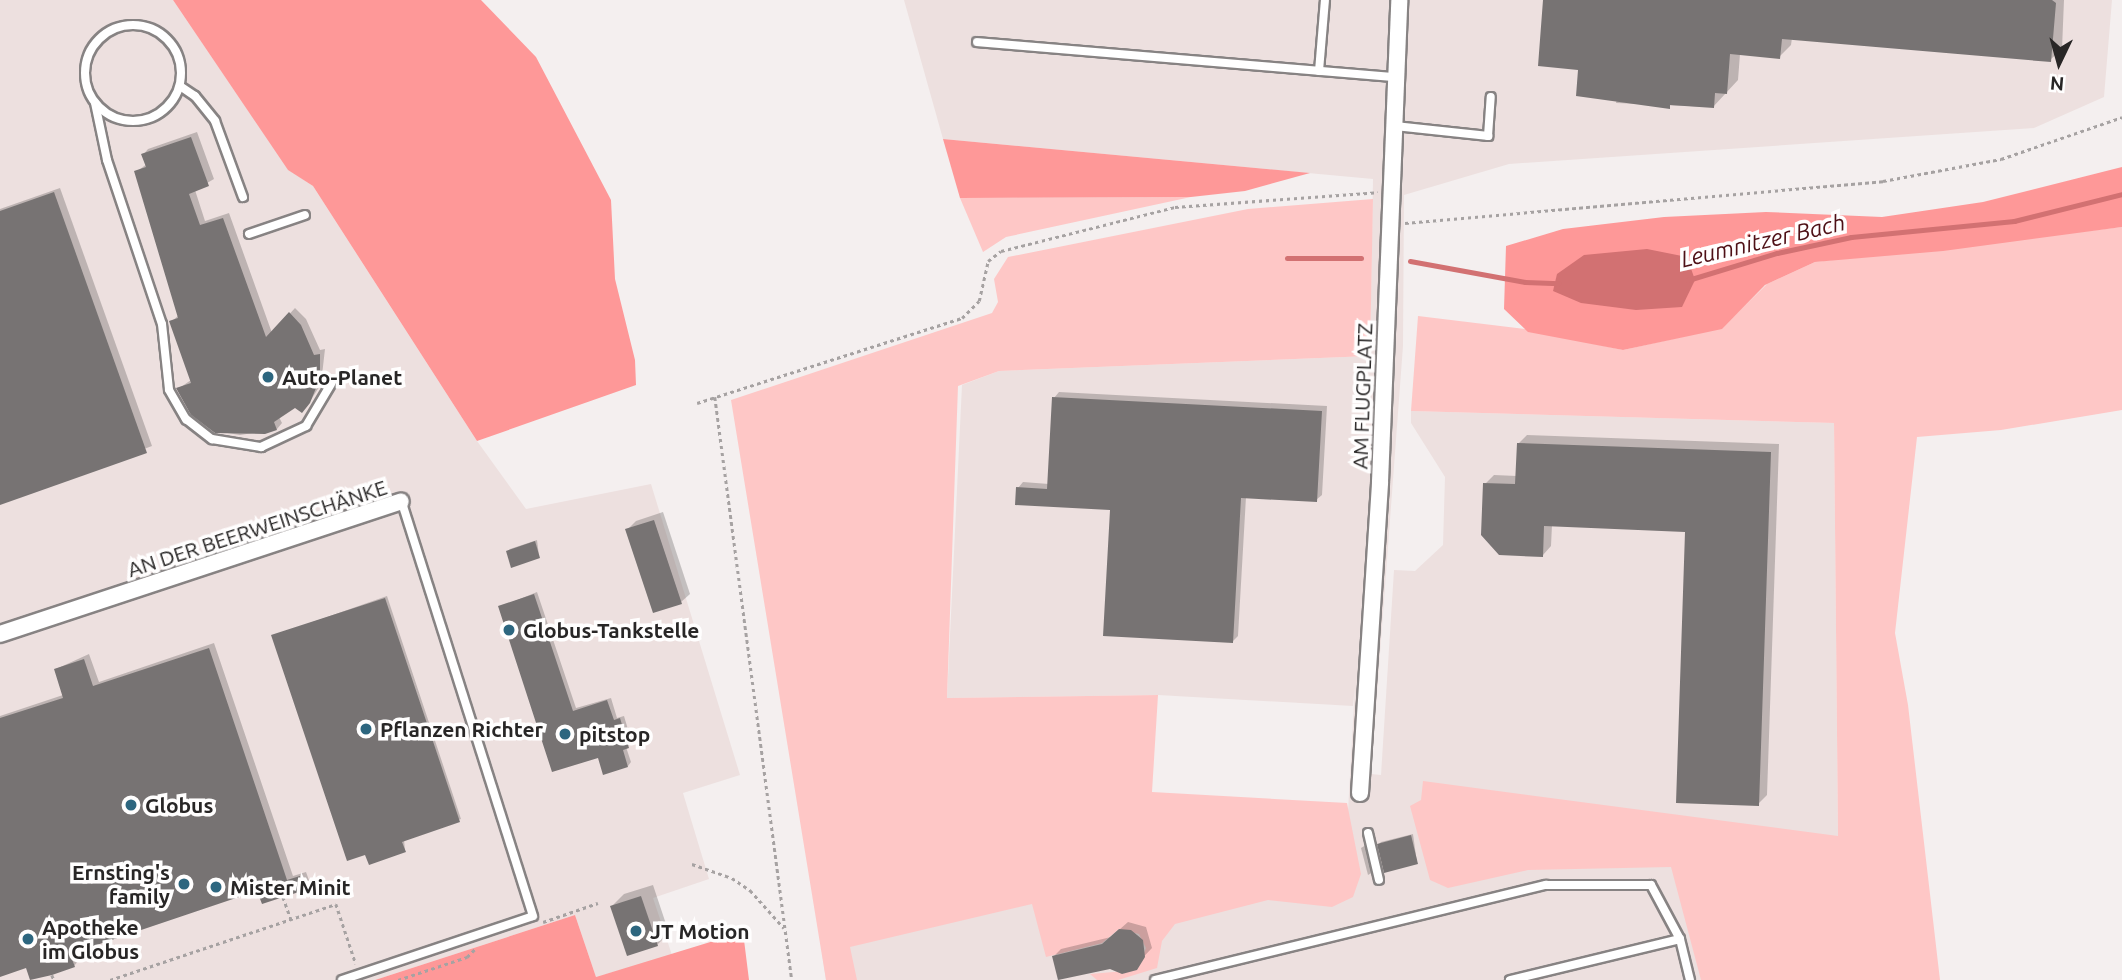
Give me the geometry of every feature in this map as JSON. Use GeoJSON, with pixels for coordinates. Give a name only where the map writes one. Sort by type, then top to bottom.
{"type":"FeatureCollection","features":[{"type":"Feature","properties":{"kind":"street","name":"AM FLUGPLATZ"},"geometry":{"type":"LineString","coordinates":[[1360,793],[1380,482],[1399,0]]}},
{"type":"Feature","properties":{"kind":"street","name":"AN DER BEERWEINSCHÄNKE"},"geometry":{"type":"LineString","coordinates":[[0,634],[401,501]]}},
{"type":"Feature","properties":{"kind":"lane"},"geometry":{"type":"LineString","coordinates":[[1319,71],[1325,0]]}},
{"type":"Feature","properties":{"kind":"lane"},"geometry":{"type":"LineString","coordinates":[[95,103],[106,113],[135,121],[163,111],[180,86],[179,62],[168,40],[140,26],[124,26],[96,43],[88,57],[85,72],[95,103],[107,160],[162,324],[169,390],[186,419],[228,445],[277,443],[317,414],[331,384]]}},
{"type":"Feature","properties":{"kind":"lane"},"geometry":{"type":"LineString","coordinates":[[977,42],[1395,77]]}},
{"type":"Feature","properties":{"kind":"lane"},"geometry":{"type":"LineString","coordinates":[[180,86],[195,96],[215,121],[243,197]]}},
{"type":"Feature","properties":{"kind":"lane"},"geometry":{"type":"LineString","coordinates":[[1395,126],[1488,136],[1491,97]]}},
{"type":"Feature","properties":{"kind":"lane"},"geometry":{"type":"LineString","coordinates":[[249,234],[304,215]]}},
{"type":"Feature","properties":{"kind":"lane","name":"AN DER BEERWEINSCHÄNKE"},"geometry":{"type":"LineString","coordinates":[[342,980],[533,916],[401,501]]}},
{"type":"Feature","properties":{"kind":"lane"},"geometry":{"type":"LineString","coordinates":[[1368,833],[1379,880]]}},
{"type":"Feature","properties":{"kind":"lane"},"geometry":{"type":"LineString","coordinates":[[1155,980],[1546,885],[1651,885],[1680,939],[1690,980]]}},
{"type":"Feature","properties":{"kind":"lane"},"geometry":{"type":"LineString","coordinates":[[1510,980],[1680,939]]}},
{"type":"Feature","properties":{"kind":"path"},"geometry":{"type":"LineString","coordinates":[[1390,223],[1437,224],[1883,181],[2000,159],[2122,117]]}},
{"type":"Feature","properties":{"kind":"path"},"geometry":{"type":"LineString","coordinates":[[697,403],[962,318],[979,301],[988,261],[1002,251],[1175,207],[1391,193]]}},
{"type":"Feature","properties":{"kind":"path"},"geometry":{"type":"LineString","coordinates":[[715,397],[792,980]]}},
{"type":"Feature","properties":{"kind":"path"},"geometry":{"type":"LineString","coordinates":[[692,864],[751,890],[785,929]]}},
{"type":"Feature","properties":{"kind":"path"},"geometry":{"type":"LineString","coordinates":[[283,897],[291,919]]}},
{"type":"Feature","properties":{"kind":"path"},"geometry":{"type":"LineString","coordinates":[[110,980],[336,904],[360,974]]}},
{"type":"Feature","properties":{"kind":"path"},"geometry":{"type":"LineString","coordinates":[[52,975],[54,980]]}},
{"type":"Feature","properties":{"kind":"shaded area"},"geometry":{"type":"Polygon","coordinates":[[[0,0],[173,0],[288,169],[313,186],[477,441],[526,509],[651,484],[740,775],[683,793],[709,879],[653,898],[672,955],[596,977],[575,915],[375,980],[0,980],[0,0]]]}},
{"type":"Feature","properties":{"kind":"shaded area"},"geometry":{"type":"Polygon","coordinates":[[[173,0],[481,0],[536,57],[611,200],[615,279],[635,360],[636,385],[477,441],[313,186],[288,170],[173,0]]]}},
{"type":"Feature","properties":{"kind":"shaded area"},"geometry":{"type":"Polygon","coordinates":[[[904,0],[2112,0],[2104,97],[2034,128],[1509,164],[1404,195],[1403,346],[1371,774],[1381,775],[1394,570],[1415,571],[1443,545],[1445,477],[1411,423],[1411,411],[1834,423],[1838,836],[1865,980],[826,980],[806,843],[1333,888],[1345,865],[1355,686],[1353,706],[1158,695],[947,698],[962,385],[999,371],[1370,356],[1373,179],[943,139],[904,0]]]}},
{"type":"Feature","properties":{"kind":"shaded area"},"geometry":{"type":"Polygon","coordinates":[[[943,139],[1310,173],[1245,191],[1191,197],[960,198],[943,139]]]}},
{"type":"Feature","properties":{"kind":"shaded area"},"geometry":{"type":"Polygon","coordinates":[[[2122,167],[2122,227],[1943,251],[1815,262],[1765,285],[1722,329],[1623,350],[1528,332],[1504,309],[1506,246],[1563,229],[1664,217],[1766,212],[1882,217],[1983,202],[2122,167]]]}},
{"type":"Feature","properties":{"kind":"shaded area"},"geometry":{"type":"Polygon","coordinates":[[[1191,197],[1006,237],[983,252],[960,198],[1191,197]]]}},
{"type":"Feature","properties":{"kind":"shaded area"},"geometry":{"type":"Polygon","coordinates":[[[1373,199],[1370,356],[999,371],[958,386],[947,698],[1158,695],[1152,792],[1347,803],[1361,874],[1353,897],[1332,907],[1268,900],[1175,924],[1162,941],[1157,968],[1118,980],[1097,980],[1090,974],[1137,970],[1146,948],[1139,934],[1119,929],[1102,943],[1046,957],[1032,904],[850,947],[857,980],[826,980],[731,400],[992,313],[998,302],[994,279],[1008,257],[1248,209],[1373,199]]]}},
{"type":"Feature","properties":{"kind":"shaded area"},"geometry":{"type":"Polygon","coordinates":[[[2122,227],[2122,410],[2001,430],[1917,437],[1895,633],[1908,705],[1940,980],[1701,980],[1671,867],[1528,870],[1448,888],[1430,880],[1410,806],[1421,800],[1423,781],[1838,836],[1834,423],[1411,411],[1418,316],[1525,329],[1623,350],[1722,328],[1767,284],[1815,262],[2122,227]]]}},
{"type":"Feature","properties":{"kind":"shaded area"},"geometry":{"type":"Polygon","coordinates":[[[1647,249],[1687,257],[1695,280],[1682,307],[1636,310],[1581,303],[1553,291],[1557,274],[1584,255],[1647,249]]]}},
{"type":"Feature","properties":{"kind":"shaded area"},"geometry":{"type":"Polygon","coordinates":[[[575,915],[596,977],[743,932],[749,980],[375,980],[575,915]]]}},
{"type":"Feature","properties":{"kind":"building"},"geometry":{"type":"Polygon","coordinates":[[[1543,0],[2052,0],[2056,3],[2051,62],[1782,39],[1780,59],[1730,54],[1727,94],[1715,93],[1714,108],[1670,105],[1670,109],[1576,96],[1578,70],[1538,66],[1543,0]]]}},
{"type":"Feature","properties":{"kind":"building"},"geometry":{"type":"Polygon","coordinates":[[[191,137],[209,186],[189,194],[200,225],[223,218],[266,337],[289,312],[301,325],[314,355],[320,354],[320,378],[310,403],[302,413],[295,408],[274,422],[277,430],[265,434],[215,433],[191,415],[176,388],[191,383],[169,321],[178,318],[134,171],[146,167],[141,154],[191,137]]]}},
{"type":"Feature","properties":{"kind":"building"},"geometry":{"type":"Polygon","coordinates":[[[54,192],[147,453],[0,505],[0,211],[54,192]]]}},
{"type":"Feature","properties":{"kind":"building"},"geometry":{"type":"Polygon","coordinates":[[[1052,397],[1322,411],[1317,502],[1241,498],[1233,643],[1103,636],[1110,510],[1015,505],[1016,487],[1047,489],[1052,397]]]}},
{"type":"Feature","properties":{"kind":"building"},"geometry":{"type":"Polygon","coordinates":[[[1517,443],[1771,452],[1759,806],[1676,803],[1685,532],[1544,526],[1543,557],[1499,555],[1481,535],[1483,483],[1515,484],[1517,443]]]}},
{"type":"Feature","properties":{"kind":"building"},"geometry":{"type":"Polygon","coordinates":[[[654,520],[682,604],[653,613],[625,529],[654,520]]]}},
{"type":"Feature","properties":{"kind":"building"},"geometry":{"type":"Polygon","coordinates":[[[535,541],[540,558],[511,568],[506,551],[535,541]]]}},
{"type":"Feature","properties":{"kind":"building"},"geometry":{"type":"Polygon","coordinates":[[[534,594],[573,711],[607,700],[614,720],[620,718],[629,748],[623,750],[628,767],[603,775],[598,758],[552,772],[498,606],[534,594]]]}},
{"type":"Feature","properties":{"kind":"building","name":"Pflanzen Richter"},"geometry":{"type":"Polygon","coordinates":[[[385,598],[460,822],[402,842],[406,852],[369,865],[365,855],[347,861],[271,635],[385,598]]]}},
{"type":"Feature","properties":{"kind":"building","name":"Globus"},"geometry":{"type":"Polygon","coordinates":[[[209,648],[287,880],[300,876],[305,890],[262,904],[257,891],[70,954],[75,967],[52,975],[30,980],[26,968],[0,977],[0,718],[63,698],[54,669],[84,659],[93,686],[209,648]]]}},
{"type":"Feature","properties":{"kind":"building"},"geometry":{"type":"Polygon","coordinates":[[[1411,835],[1418,864],[1384,873],[1377,844],[1411,835]]]}},
{"type":"Feature","properties":{"kind":"building","name":"JT Motion"},"geometry":{"type":"Polygon","coordinates":[[[641,896],[658,946],[627,956],[610,906],[641,896]]]}},
{"type":"Feature","properties":{"kind":"building"},"geometry":{"type":"Polygon","coordinates":[[[1119,929],[1131,930],[1143,940],[1145,957],[1137,970],[1122,974],[1110,969],[1058,980],[1052,956],[1102,944],[1119,929]]]}},
{"type":"Feature","properties":{"kind":"waterway","name":"Leumnitzer Bach"},"geometry":{"type":"LineString","coordinates":[[1688,280],[1777,253],[1851,237],[2014,221],[2122,194]]}},
{"type":"Feature","properties":{"kind":"waterway","name":"Leumnitzer Bach"},"geometry":{"type":"LineString","coordinates":[[1287,258],[1361,258]]}},
{"type":"Feature","properties":{"kind":"waterway","name":"Leumnitzer Bach"},"geometry":{"type":"LineString","coordinates":[[1410,261],[1525,282],[1559,283]]}},
{"type":"Feature","properties":{"kind":"place","name":"Auto-Planet"},"geometry":{"type":"Point","coordinates":[268,377]}},
{"type":"Feature","properties":{"kind":"place","name":"Globus-Tankstelle"},"geometry":{"type":"Point","coordinates":[509,630]}},
{"type":"Feature","properties":{"kind":"place","name":"Pflanzen Richter"},"geometry":{"type":"Point","coordinates":[366,729]}},
{"type":"Feature","properties":{"kind":"place","name":"pitstop"},"geometry":{"type":"Point","coordinates":[565,734]}},
{"type":"Feature","properties":{"kind":"place","name":"Globus"},"geometry":{"type":"Point","coordinates":[131,805]}},
{"type":"Feature","properties":{"kind":"place","name":"Ernsting's family"},"geometry":{"type":"Point","coordinates":[184,884]}},
{"type":"Feature","properties":{"kind":"place","name":"Mister Minit"},"geometry":{"type":"Point","coordinates":[216,887]}},
{"type":"Feature","properties":{"kind":"place","name":"JT Motion"},"geometry":{"type":"Point","coordinates":[636,931]}},
{"type":"Feature","properties":{"kind":"place","name":"Apotheke im Globus"},"geometry":{"type":"Point","coordinates":[28,939]}}]}
